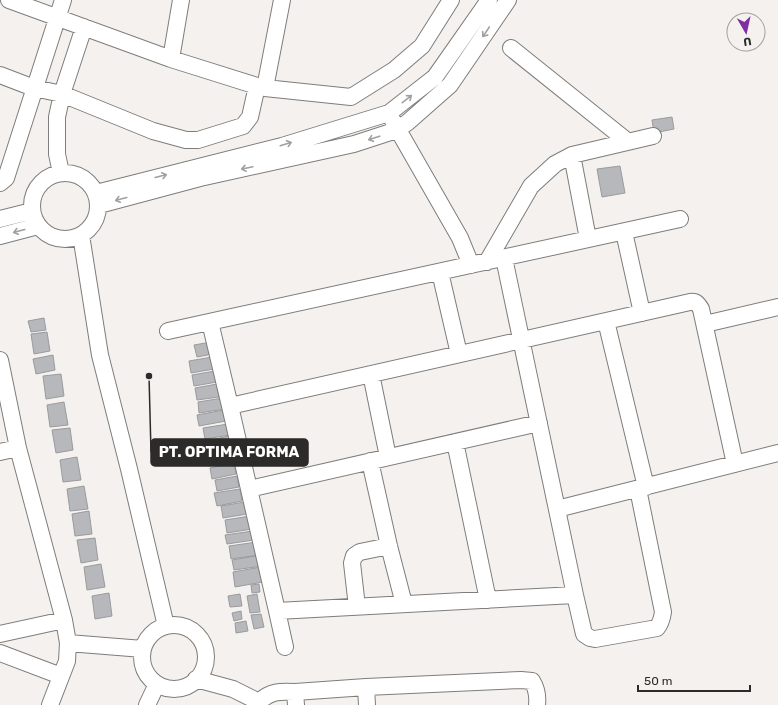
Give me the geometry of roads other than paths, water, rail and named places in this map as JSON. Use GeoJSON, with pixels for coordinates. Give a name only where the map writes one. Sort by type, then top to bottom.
{"type":"FeatureCollection","features":[{"type":"Feature","properties":{"kind":"street"},"geometry":{"type":"LineString","coordinates":[[9,0],[171,59],[261,87],[351,97],[394,70],[422,46],[451,0]]}},
{"type":"Feature","properties":{"kind":"street"},"geometry":{"type":"LineString","coordinates":[[0,183],[6,178],[6,152],[34,88],[63,0]]}},
{"type":"Feature","properties":{"kind":"street"},"geometry":{"type":"LineString","coordinates":[[171,59],[181,0]]}},
{"type":"Feature","properties":{"kind":"street"},"geometry":{"type":"LineString","coordinates":[[0,75],[34,88],[62,94],[153,131],[186,140],[198,140],[244,126],[250,117],[261,87],[282,0]]}},
{"type":"Feature","properties":{"kind":"street"},"geometry":{"type":"LineString","coordinates":[[97,199],[282,146],[389,113],[435,77],[489,0]]}},
{"type":"Feature","properties":{"kind":"street"},"geometry":{"type":"LineString","coordinates":[[97,199],[354,144],[397,130],[450,85],[508,0]]}},
{"type":"Feature","properties":{"kind":"street"},"geometry":{"type":"LineString","coordinates":[[61,173],[57,154],[57,117],[62,94],[84,27]]}},
{"type":"Feature","properties":{"kind":"street"},"geometry":{"type":"LineString","coordinates":[[511,48],[626,141]]}},
{"type":"Feature","properties":{"kind":"street"},"geometry":{"type":"LineString","coordinates":[[389,113],[397,130],[460,238],[471,265]]}},
{"type":"Feature","properties":{"kind":"street"},"geometry":{"type":"LineString","coordinates":[[488,262],[531,186],[555,164],[572,155],[626,141],[653,136]]}},
{"type":"Feature","properties":{"kind":"street"},"geometry":{"type":"LineString","coordinates":[[572,155],[588,239]]}},
{"type":"Feature","properties":{"kind":"street"},"geometry":{"type":"LineString","coordinates":[[61,173],[72,173],[81,177],[90,184],[97,199],[98,214],[94,223],[89,230],[70,239],[58,239],[46,234],[38,226],[32,211],[32,200],[39,186],[51,176],[61,173]]}},
{"type":"Feature","properties":{"kind":"street"},"geometry":{"type":"LineString","coordinates":[[0,219],[32,211]]}},
{"type":"Feature","properties":{"kind":"street"},"geometry":{"type":"LineString","coordinates":[[168,331],[680,219]]}},
{"type":"Feature","properties":{"kind":"street"},"geometry":{"type":"LineString","coordinates":[[0,236],[38,226]]}},
{"type":"Feature","properties":{"kind":"street"},"geometry":{"type":"LineString","coordinates":[[624,232],[642,313]]}},
{"type":"Feature","properties":{"kind":"street"},"geometry":{"type":"LineString","coordinates":[[81,235],[100,355],[129,469],[166,626]]}},
{"type":"Feature","properties":{"kind":"street"},"geometry":{"type":"LineString","coordinates":[[504,258],[574,595],[584,634],[595,639],[657,628],[660,624],[663,612],[642,488],[606,321]]}},
{"type":"Feature","properties":{"kind":"street"},"geometry":{"type":"LineString","coordinates":[[440,272],[459,354]]}},
{"type":"Feature","properties":{"kind":"street"},"geometry":{"type":"LineString","coordinates":[[230,406],[694,301],[701,309],[705,324],[735,464]]}},
{"type":"Feature","properties":{"kind":"street"},"geometry":{"type":"LineString","coordinates":[[705,324],[778,307]]}},
{"type":"Feature","properties":{"kind":"street"},"geometry":{"type":"LineString","coordinates":[[210,322],[285,647]]}},
{"type":"Feature","properties":{"kind":"street"},"geometry":{"type":"LineString","coordinates":[[0,360],[2,377],[18,448],[64,620],[68,643],[67,661],[50,705]]}},
{"type":"Feature","properties":{"kind":"street"},"geometry":{"type":"LineString","coordinates":[[371,374],[388,457]]}},
{"type":"Feature","properties":{"kind":"street"},"geometry":{"type":"LineString","coordinates":[[249,488],[539,423]]}},
{"type":"Feature","properties":{"kind":"street"},"geometry":{"type":"LineString","coordinates":[[455,442],[488,600]]}},
{"type":"Feature","properties":{"kind":"street"},"geometry":{"type":"LineString","coordinates":[[0,452],[18,448]]}},
{"type":"Feature","properties":{"kind":"street"},"geometry":{"type":"LineString","coordinates":[[557,509],[778,453]]}},
{"type":"Feature","properties":{"kind":"street"},"geometry":{"type":"LineString","coordinates":[[370,461],[404,604]]}},
{"type":"Feature","properties":{"kind":"street"},"geometry":{"type":"LineString","coordinates":[[357,607],[352,564],[354,556],[360,552],[389,546]]}},
{"type":"Feature","properties":{"kind":"street"},"geometry":{"type":"LineString","coordinates":[[277,611],[574,595]]}},
{"type":"Feature","properties":{"kind":"street"},"geometry":{"type":"LineString","coordinates":[[0,634],[64,620]]}},
{"type":"Feature","properties":{"kind":"street"},"geometry":{"type":"LineString","coordinates":[[173,625],[182,626],[191,630],[198,636],[203,644],[206,653],[205,663],[202,672],[196,679],[184,687],[169,688],[157,684],[148,676],[142,658],[143,649],[146,641],[159,629],[173,625]]}},
{"type":"Feature","properties":{"kind":"street"},"geometry":{"type":"LineString","coordinates":[[68,643],[143,649]]}},
{"type":"Feature","properties":{"kind":"street"},"geometry":{"type":"LineString","coordinates":[[0,653],[61,676]]}},
{"type":"Feature","properties":{"kind":"street"},"geometry":{"type":"LineString","coordinates":[[196,679],[233,688],[259,703],[265,696],[275,692],[295,698],[366,687],[521,680],[532,681],[536,686],[538,696],[536,705]]}},
{"type":"Feature","properties":{"kind":"street"},"geometry":{"type":"LineString","coordinates":[[147,705],[157,684]]}},
{"type":"Feature","properties":{"kind":"street"},"geometry":{"type":"LineString","coordinates":[[366,687],[366,705]]}},
{"type":"Feature","properties":{"kind":"place","name":"PT. OPTIMA FORMA"},"geometry":{"type":"Point","coordinates":[149,376]}}]}
